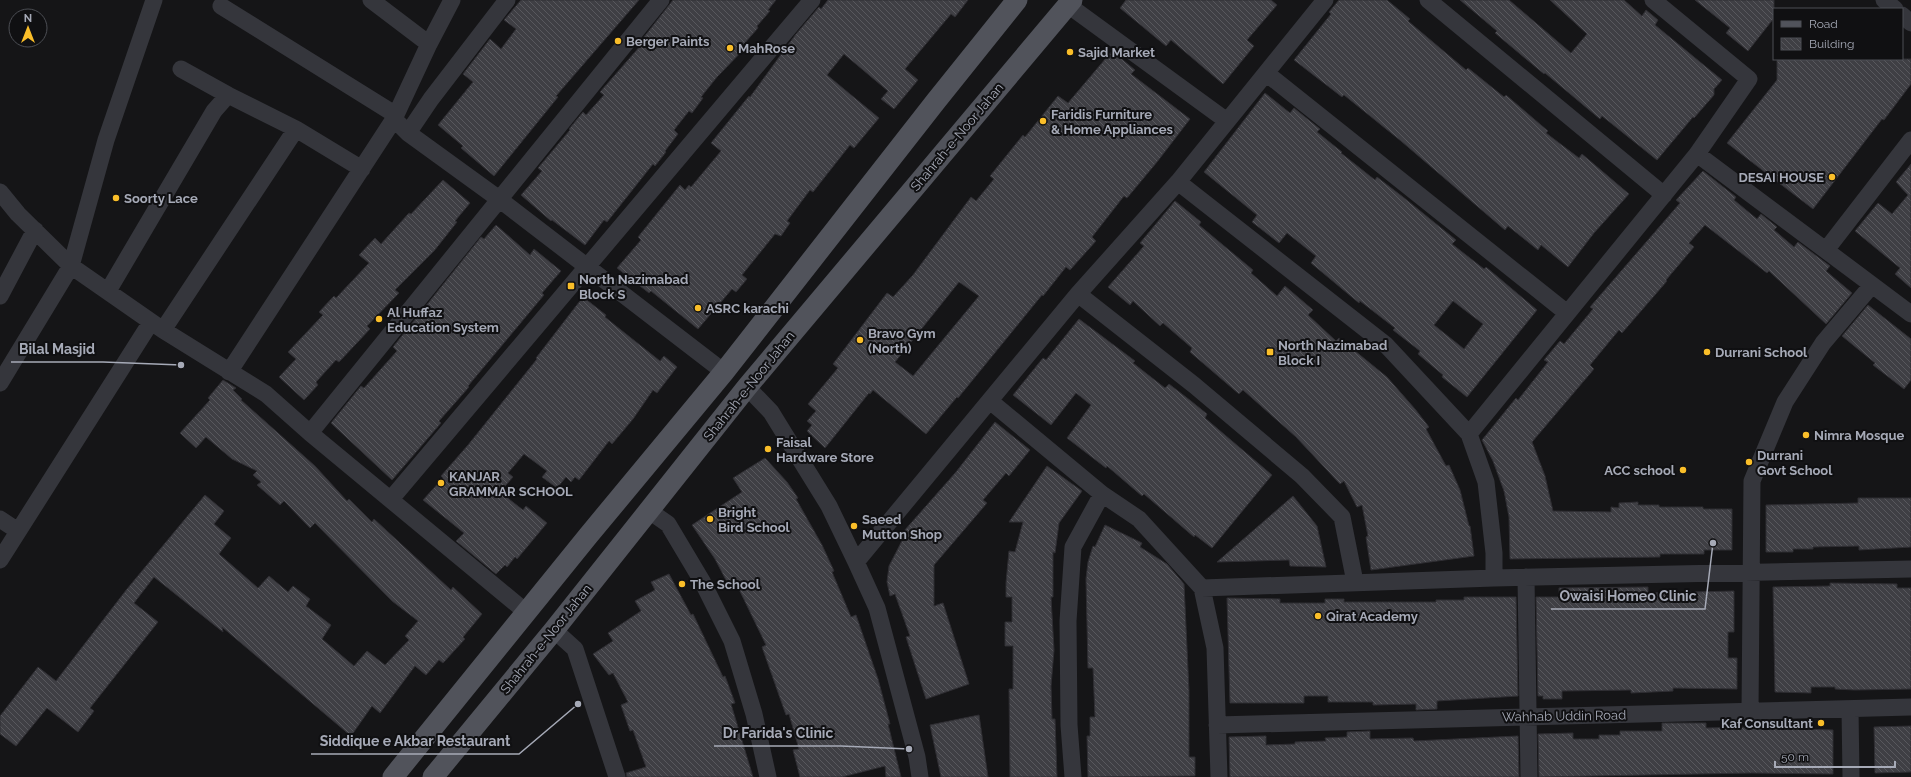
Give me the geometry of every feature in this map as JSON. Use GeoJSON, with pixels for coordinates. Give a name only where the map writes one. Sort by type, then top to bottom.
{"type":"FeatureCollection","features":[{"type":"Feature","properties":{"kind":"main road"},"geometry":{"type":"LineString","coordinates":[[393,777],[526,612],[724,372],[1017,0]]}},
{"type":"Feature","properties":{"kind":"main road","name":"Shahrah-e-Noor Jahan"},"geometry":{"type":"LineString","coordinates":[[433,777],[554,630],[747,387],[1070,2]]}},
{"type":"Feature","properties":{"kind":"street"},"geometry":{"type":"LineString","coordinates":[[0,383],[71,266],[106,140],[154,0]]}},
{"type":"Feature","properties":{"kind":"street"},"geometry":{"type":"LineString","coordinates":[[371,0],[429,44]]}},
{"type":"Feature","properties":{"kind":"street"},"geometry":{"type":"LineString","coordinates":[[229,372],[395,117],[429,44],[452,0]]}},
{"type":"Feature","properties":{"kind":"street"},"geometry":{"type":"LineString","coordinates":[[408,133],[507,0]]}},
{"type":"Feature","properties":{"kind":"street"},"geometry":{"type":"LineString","coordinates":[[310,433],[661,0]]}},
{"type":"Feature","properties":{"kind":"street"},"geometry":{"type":"LineString","coordinates":[[391,500],[812,0]]}},
{"type":"Feature","properties":{"kind":"street"},"geometry":{"type":"LineString","coordinates":[[856,562],[1078,294],[1178,182],[1325,0]]}},
{"type":"Feature","properties":{"kind":"street"},"geometry":{"type":"LineString","coordinates":[[1428,0],[1664,195]]}},
{"type":"Feature","properties":{"kind":"street"},"geometry":{"type":"LineString","coordinates":[[1469,434],[1697,154],[1749,79],[1653,0]]}},
{"type":"Feature","properties":{"kind":"street"},"geometry":{"type":"LineString","coordinates":[[1884,0],[1894,8]]}},
{"type":"Feature","properties":{"kind":"street"},"geometry":{"type":"LineString","coordinates":[[1070,2],[1227,121]]}},
{"type":"Feature","properties":{"kind":"street"},"geometry":{"type":"LineString","coordinates":[[220,6],[395,117],[408,133],[499,199],[724,372]]}},
{"type":"Feature","properties":{"kind":"street"},"geometry":{"type":"LineString","coordinates":[[1903,16],[1911,22]]}},
{"type":"Feature","properties":{"kind":"street"},"geometry":{"type":"LineString","coordinates":[[181,69],[228,95],[296,129],[362,169]]}},
{"type":"Feature","properties":{"kind":"street"},"geometry":{"type":"LineString","coordinates":[[1266,73],[1567,313]]}},
{"type":"Feature","properties":{"kind":"street"},"geometry":{"type":"LineString","coordinates":[[108,291],[214,111],[228,95]]}},
{"type":"Feature","properties":{"kind":"street"},"geometry":{"type":"LineString","coordinates":[[0,560],[157,326],[296,129]]}},
{"type":"Feature","properties":{"kind":"street"},"geometry":{"type":"LineString","coordinates":[[1826,250],[1911,140]]}},
{"type":"Feature","properties":{"kind":"street"},"geometry":{"type":"LineString","coordinates":[[1697,154],[1911,314]]}},
{"type":"Feature","properties":{"kind":"street"},"geometry":{"type":"LineString","coordinates":[[1178,182],[1386,345],[1469,434],[1486,482],[1494,552],[1494,578]]}},
{"type":"Feature","properties":{"kind":"street"},"geometry":{"type":"LineString","coordinates":[[0,192],[71,266],[157,326],[266,394],[310,433],[526,612]]}},
{"type":"Feature","properties":{"kind":"street"},"geometry":{"type":"LineString","coordinates":[[0,296],[35,230]]}},
{"type":"Feature","properties":{"kind":"street"},"geometry":{"type":"LineString","coordinates":[[1750,711],[1750,572],[1752,481],[1785,402],[1823,343],[1872,285]]}},
{"type":"Feature","properties":{"kind":"street"},"geometry":{"type":"LineString","coordinates":[[1078,294],[1194,385],[1307,481],[1342,517],[1355,582]]}},
{"type":"Feature","properties":{"kind":"street"},"geometry":{"type":"LineString","coordinates":[[747,387],[771,412],[829,506],[877,608],[917,757],[920,777]]}},
{"type":"Feature","properties":{"kind":"street"},"geometry":{"type":"LineString","coordinates":[[990,401],[1102,494],[1140,520],[1202,588],[1215,648],[1219,777]]}},
{"type":"Feature","properties":{"kind":"street"},"geometry":{"type":"LineString","coordinates":[[1073,777],[1070,725],[1068,621],[1073,547],[1102,494]]}},
{"type":"Feature","properties":{"kind":"street"},"geometry":{"type":"LineString","coordinates":[[648,510],[668,524],[702,581],[732,641],[754,714],[768,777]]}},
{"type":"Feature","properties":{"kind":"street"},"geometry":{"type":"LineString","coordinates":[[0,519],[18,532]]}},
{"type":"Feature","properties":{"kind":"street"},"geometry":{"type":"LineString","coordinates":[[1202,588],[1526,577],[1911,569]]}},
{"type":"Feature","properties":{"kind":"street"},"geometry":{"type":"LineString","coordinates":[[1526,577],[1529,777]]}},
{"type":"Feature","properties":{"kind":"street"},"geometry":{"type":"LineString","coordinates":[[554,630],[575,649],[617,777]]}},
{"type":"Feature","properties":{"kind":"street","name":"Wahhab Uddin Road"},"geometry":{"type":"LineString","coordinates":[[1217,725],[1911,708]]}},
{"type":"Feature","properties":{"kind":"street"},"geometry":{"type":"LineString","coordinates":[[1850,709],[1851,777]]}},
{"type":"Feature","properties":{"kind":"building"},"geometry":{"type":"Polygon","coordinates":[[[521,0],[639,0],[556,96],[558,97],[494,176],[461,148],[463,146],[438,125],[473,82],[463,74],[490,39],[501,49],[516,29],[504,20],[521,0]]]}},
{"type":"Feature","properties":{"kind":"building"},"geometry":{"type":"Polygon","coordinates":[[[673,0],[776,0],[768,10],[770,11],[757,26],[758,28],[743,45],[746,47],[717,77],[701,97],[703,98],[692,113],[689,111],[674,130],[678,134],[665,151],[666,152],[655,166],[653,164],[607,222],[604,220],[585,245],[552,220],[551,221],[521,195],[542,171],[538,168],[583,112],[586,115],[604,95],[600,92],[642,44],[640,42],[673,0]]]}},
{"type":"Feature","properties":{"kind":"building"},"geometry":{"type":"Polygon","coordinates":[[[828,0],[968,0],[955,17],[951,14],[905,69],[918,80],[894,109],[881,99],[888,91],[844,54],[827,75],[879,118],[854,148],[850,145],[813,192],[810,190],[787,221],[790,223],[781,236],[775,234],[742,275],[747,279],[736,292],[732,289],[698,329],[651,291],[649,293],[617,268],[641,240],[638,237],[680,185],[685,190],[689,185],[691,187],[721,151],[711,143],[749,96],[750,97],[796,34],[819,7],[821,9],[828,0]]]}},
{"type":"Feature","properties":{"kind":"building"},"geometry":{"type":"Polygon","coordinates":[[[1126,0],[1271,0],[1277,5],[1247,40],[1254,46],[1223,84],[1171,40],[1166,46],[1120,8],[1126,0]]]}},
{"type":"Feature","properties":{"kind":"building"},"geometry":{"type":"Polygon","coordinates":[[[1339,0],[1387,0],[1410,19],[1408,21],[1466,70],[1468,68],[1504,97],[1506,95],[1548,131],[1546,133],[1579,158],[1582,154],[1629,194],[1594,233],[1568,267],[1541,245],[1538,250],[1508,226],[1505,230],[1401,141],[1344,95],[1342,97],[1294,60],[1331,14],[1329,12],[1339,0]]]}},
{"type":"Feature","properties":{"kind":"building"},"geometry":{"type":"Polygon","coordinates":[[[1460,0],[1509,0],[1571,53],[1587,34],[1550,0],[1624,0],[1642,16],[1646,10],[1658,20],[1655,25],[1722,80],[1714,89],[1714,95],[1694,118],[1693,117],[1657,160],[1602,116],[1600,119],[1545,73],[1544,74],[1495,33],[1497,31],[1460,0]]]}},
{"type":"Feature","properties":{"kind":"building"},"geometry":{"type":"Polygon","coordinates":[[[1695,0],[1774,0],[1773,19],[1748,51],[1726,33],[1730,28],[1695,0]]]}},
{"type":"Feature","properties":{"kind":"building"},"geometry":{"type":"Polygon","coordinates":[[[1112,51],[1135,70],[1131,74],[1190,119],[1157,162],[1127,198],[1124,196],[1092,237],[1096,241],[1070,270],[1066,267],[958,398],[957,397],[926,434],[873,390],[825,448],[807,431],[812,425],[807,421],[816,411],[808,404],[838,368],[833,364],[887,293],[893,297],[913,275],[971,197],[976,201],[994,179],[990,176],[1023,135],[1025,137],[1058,96],[1068,103],[1112,51]],[[959,282],[895,362],[913,376],[979,296],[959,282]]]}},
{"type":"Feature","properties":{"kind":"building"},"geometry":{"type":"Polygon","coordinates":[[[1911,59],[1911,84],[1884,120],[1882,119],[1813,209],[1727,143],[1777,80],[1777,60],[1911,59]]]}},
{"type":"Feature","properties":{"kind":"building"},"geometry":{"type":"Polygon","coordinates":[[[1265,93],[1290,113],[1294,108],[1320,129],[1317,132],[1342,152],[1341,153],[1375,180],[1377,177],[1403,197],[1456,240],[1452,244],[1484,269],[1486,267],[1537,310],[1467,397],[1442,377],[1443,375],[1418,354],[1420,351],[1393,330],[1395,328],[1360,301],[1359,303],[1311,263],[1316,256],[1287,233],[1279,243],[1252,222],[1257,215],[1204,172],[1265,93]],[[1453,301],[1434,325],[1464,349],[1483,324],[1453,301]]]}},
{"type":"Feature","properties":{"kind":"building"},"geometry":{"type":"Polygon","coordinates":[[[1911,164],[1911,288],[1895,274],[1900,268],[1855,231],[1878,203],[1892,214],[1908,195],[1896,182],[1911,164]]]}},
{"type":"Feature","properties":{"kind":"building"},"geometry":{"type":"Polygon","coordinates":[[[1703,171],[1736,197],[1734,200],[1757,219],[1761,214],[1777,227],[1774,230],[1794,247],[1798,242],[1830,266],[1826,271],[1852,293],[1826,324],[1769,271],[1767,273],[1705,225],[1689,243],[1694,247],[1666,280],[1667,281],[1622,333],[1619,330],[1590,365],[1594,369],[1532,442],[1545,476],[1553,511],[1611,512],[1611,507],[1619,508],[1619,503],[1638,502],[1638,505],[1659,505],[1659,507],[1703,507],[1703,509],[1732,509],[1732,550],[1704,550],[1704,554],[1660,554],[1660,557],[1510,559],[1509,517],[1504,491],[1493,461],[1482,440],[1516,398],[1518,400],[1548,362],[1544,360],[1560,341],[1564,344],[1593,309],[1590,307],[1680,203],[1676,200],[1703,171]]]}},
{"type":"Feature","properties":{"kind":"building"},"geometry":{"type":"Polygon","coordinates":[[[443,180],[470,203],[434,251],[395,290],[399,293],[367,326],[370,329],[339,362],[336,360],[316,382],[318,385],[304,400],[279,377],[296,359],[288,352],[323,315],[319,312],[334,296],[336,298],[369,263],[359,255],[375,238],[381,244],[409,213],[411,214],[443,180]]]}},
{"type":"Feature","properties":{"kind":"building"},"geometry":{"type":"Polygon","coordinates":[[[1175,201],[1201,222],[1199,225],[1253,270],[1251,273],[1277,296],[1285,286],[1313,310],[1308,315],[1336,341],[1339,338],[1387,377],[1415,409],[1429,427],[1426,429],[1446,466],[1449,465],[1460,490],[1470,526],[1474,556],[1371,570],[1366,537],[1368,536],[1362,505],[1357,507],[1344,481],[1340,484],[1296,437],[1243,390],[1239,394],[1190,352],[1192,348],[1163,323],[1160,326],[1133,301],[1130,305],[1108,287],[1144,246],[1140,243],[1175,201]]]}},
{"type":"Feature","properties":{"kind":"building"},"geometry":{"type":"Polygon","coordinates":[[[496,225],[530,255],[534,249],[561,271],[542,293],[544,295],[468,386],[469,387],[439,421],[441,423],[392,480],[331,423],[361,386],[364,388],[397,351],[393,347],[481,237],[484,239],[496,225]]]}},
{"type":"Feature","properties":{"kind":"building"},"geometry":{"type":"Polygon","coordinates":[[[583,297],[606,315],[605,317],[660,361],[664,356],[677,367],[657,393],[653,390],[633,419],[612,444],[609,441],[579,480],[575,477],[571,482],[566,477],[557,488],[542,477],[547,471],[524,454],[508,473],[513,477],[500,492],[523,510],[526,506],[547,523],[517,559],[515,557],[507,567],[505,565],[496,574],[456,541],[464,533],[423,500],[443,478],[441,476],[468,445],[537,359],[536,358],[583,297]]]}},
{"type":"Feature","properties":{"kind":"building"},"geometry":{"type":"Polygon","coordinates":[[[1868,305],[1911,339],[1911,380],[1904,389],[1873,365],[1875,363],[1842,336],[1868,305]]]}},
{"type":"Feature","properties":{"kind":"building"},"geometry":{"type":"Polygon","coordinates":[[[1079,319],[1135,361],[1133,363],[1165,388],[1169,384],[1191,401],[1207,414],[1205,418],[1272,475],[1212,548],[1195,535],[1194,537],[1144,494],[1142,496],[1107,466],[1106,468],[1067,438],[1091,405],[1076,393],[1051,425],[1013,395],[1043,358],[1046,360],[1079,319]]]}},
{"type":"Feature","properties":{"kind":"building"},"geometry":{"type":"Polygon","coordinates":[[[223,380],[236,388],[233,390],[242,399],[241,400],[315,466],[347,501],[349,499],[372,522],[374,519],[451,590],[453,587],[482,614],[463,637],[465,639],[443,663],[439,660],[426,675],[415,666],[380,713],[372,706],[351,736],[222,627],[223,632],[154,577],[134,603],[158,622],[90,708],[94,711],[78,732],[47,708],[16,746],[0,734],[0,716],[38,667],[56,681],[127,589],[205,495],[224,511],[214,524],[231,538],[219,554],[258,588],[269,576],[288,592],[293,586],[310,599],[306,606],[331,625],[322,639],[354,666],[367,651],[385,665],[409,640],[405,636],[418,621],[392,601],[315,523],[310,528],[284,501],[280,505],[257,485],[261,482],[253,475],[257,471],[232,459],[206,437],[196,448],[180,433],[210,400],[208,398],[223,380]]]}},
{"type":"Feature","properties":{"kind":"building"},"geometry":{"type":"Polygon","coordinates":[[[995,422],[1030,450],[1009,476],[1006,473],[983,500],[987,503],[934,565],[934,606],[943,603],[969,684],[926,699],[906,637],[910,636],[895,594],[890,596],[887,582],[889,566],[906,533],[904,531],[956,472],[995,422]]]}},
{"type":"Feature","properties":{"kind":"building"},"geometry":{"type":"Polygon","coordinates":[[[765,458],[787,482],[798,498],[796,499],[822,545],[834,571],[832,572],[851,617],[856,615],[878,679],[890,724],[888,724],[901,777],[886,777],[885,766],[842,777],[800,777],[793,750],[799,749],[789,714],[786,715],[762,647],[766,645],[735,581],[728,584],[715,559],[692,525],[742,492],[733,478],[765,458]]]}},
{"type":"Feature","properties":{"kind":"building"},"geometry":{"type":"Polygon","coordinates":[[[1047,466],[1082,491],[1059,523],[1055,553],[1053,552],[1053,597],[1051,597],[1054,650],[1051,686],[1052,719],[1055,719],[1057,777],[1010,777],[1009,689],[1013,689],[1013,646],[1005,646],[1005,622],[1012,622],[1012,597],[1006,597],[1006,583],[1009,551],[1015,552],[1023,522],[1009,522],[1047,466]]]}},
{"type":"Feature","properties":{"kind":"building"},"geometry":{"type":"Polygon","coordinates":[[[1293,496],[1317,526],[1326,567],[1290,566],[1289,560],[1217,562],[1293,496]]]}},
{"type":"Feature","properties":{"kind":"building"},"geometry":{"type":"Polygon","coordinates":[[[1858,498],[1911,498],[1911,547],[1859,550],[1859,546],[1813,547],[1813,549],[1793,549],[1793,552],[1766,552],[1766,505],[1858,503],[1858,498]]]}},
{"type":"Feature","properties":{"kind":"building"},"geometry":{"type":"Polygon","coordinates":[[[1105,525],[1142,543],[1140,547],[1167,564],[1184,584],[1189,691],[1189,757],[1195,757],[1195,776],[1088,777],[1087,736],[1090,736],[1090,717],[1095,717],[1093,668],[1088,668],[1086,579],[1088,562],[1093,546],[1095,547],[1105,525]]]}},
{"type":"Feature","properties":{"kind":"building"},"geometry":{"type":"Polygon","coordinates":[[[669,574],[691,615],[693,614],[723,677],[725,676],[735,703],[731,704],[753,777],[627,777],[626,773],[646,767],[633,730],[630,731],[621,705],[628,702],[613,673],[609,675],[593,654],[613,641],[608,633],[641,611],[635,601],[655,590],[651,582],[669,574]]]}},
{"type":"Feature","properties":{"kind":"building"},"geometry":{"type":"Polygon","coordinates":[[[1830,583],[1897,584],[1897,588],[1911,588],[1911,689],[1855,690],[1835,689],[1835,687],[1811,687],[1811,693],[1775,692],[1773,587],[1830,586],[1830,583]]]}},
{"type":"Feature","properties":{"kind":"building"},"geometry":{"type":"Polygon","coordinates":[[[1648,587],[1648,593],[1734,591],[1734,632],[1728,632],[1728,658],[1737,658],[1737,689],[1673,688],[1673,691],[1631,693],[1631,690],[1562,691],[1562,699],[1543,699],[1543,696],[1538,696],[1536,597],[1559,597],[1559,588],[1648,587]]]}},
{"type":"Feature","properties":{"kind":"building"},"geometry":{"type":"Polygon","coordinates":[[[1464,597],[1516,597],[1518,696],[1437,701],[1437,709],[1416,710],[1416,704],[1373,705],[1373,702],[1328,702],[1328,696],[1304,696],[1304,703],[1230,703],[1227,598],[1280,599],[1280,603],[1325,603],[1325,599],[1344,599],[1344,602],[1436,602],[1436,600],[1464,600],[1464,597]]]}},
{"type":"Feature","properties":{"kind":"building"},"geometry":{"type":"Polygon","coordinates":[[[979,715],[988,777],[941,777],[930,725],[979,715]]]}},
{"type":"Feature","properties":{"kind":"building"},"geometry":{"type":"Polygon","coordinates":[[[1662,723],[1706,723],[1706,728],[1772,725],[1772,728],[1833,730],[1833,774],[1751,773],[1539,777],[1538,734],[1573,733],[1573,739],[1599,739],[1599,735],[1620,735],[1620,731],[1662,731],[1662,723]]]}},
{"type":"Feature","properties":{"kind":"building"},"geometry":{"type":"Polygon","coordinates":[[[1911,726],[1911,772],[1875,773],[1874,727],[1911,726]]]}},
{"type":"Feature","properties":{"kind":"building"},"geometry":{"type":"Polygon","coordinates":[[[1370,731],[1370,739],[1413,738],[1414,741],[1518,736],[1519,777],[1230,777],[1229,737],[1266,736],[1266,745],[1295,744],[1295,742],[1326,741],[1325,738],[1347,737],[1347,732],[1370,731]]]}},
{"type":"Feature","properties":{"kind":"place","name":"Berger Paints"},"geometry":{"type":"Point","coordinates":[618,41]}},
{"type":"Feature","properties":{"kind":"place","name":"MahRose"},"geometry":{"type":"Point","coordinates":[730,48]}},
{"type":"Feature","properties":{"kind":"place","name":"Sajid Market"},"geometry":{"type":"Point","coordinates":[1070,52]}},
{"type":"Feature","properties":{"kind":"place","name":"Faridis Furniture & Home Appliances"},"geometry":{"type":"Point","coordinates":[1043,121]}},
{"type":"Feature","properties":{"kind":"place","name":"DESAI HOUSE"},"geometry":{"type":"Point","coordinates":[1832,177]}},
{"type":"Feature","properties":{"kind":"place","name":"Soorty Lace"},"geometry":{"type":"Point","coordinates":[116,198]}},
{"type":"Feature","properties":{"kind":"place","name":"North Nazimabad Block S"},"geometry":{"type":"Point","coordinates":[571,286]}},
{"type":"Feature","properties":{"kind":"place","name":"ASRC karachi"},"geometry":{"type":"Point","coordinates":[698,308]}},
{"type":"Feature","properties":{"kind":"place","name":"Al Huffaz Education System"},"geometry":{"type":"Point","coordinates":[379,319]}},
{"type":"Feature","properties":{"kind":"place","name":"Bravo Gym (North)"},"geometry":{"type":"Point","coordinates":[860,340]}},
{"type":"Feature","properties":{"kind":"place","name":"North Nazimabad Block I"},"geometry":{"type":"Point","coordinates":[1270,352]}},
{"type":"Feature","properties":{"kind":"place","name":"Durrani School"},"geometry":{"type":"Point","coordinates":[1707,352]}},
{"type":"Feature","properties":{"kind":"place","name":"Bilal Masjid"},"geometry":{"type":"Point","coordinates":[181,365]}},
{"type":"Feature","properties":{"kind":"place","name":"Nimra Mosque"},"geometry":{"type":"Point","coordinates":[1806,435]}},
{"type":"Feature","properties":{"kind":"place","name":"Faisal Hardware Store"},"geometry":{"type":"Point","coordinates":[768,449]}},
{"type":"Feature","properties":{"kind":"place","name":"Durrani Govt School"},"geometry":{"type":"Point","coordinates":[1749,462]}},
{"type":"Feature","properties":{"kind":"place","name":"ACC school"},"geometry":{"type":"Point","coordinates":[1683,470]}},
{"type":"Feature","properties":{"kind":"place","name":"KANJAR GRAMMAR SCHOOL"},"geometry":{"type":"Point","coordinates":[441,483]}},
{"type":"Feature","properties":{"kind":"place","name":"Bright Bird School"},"geometry":{"type":"Point","coordinates":[710,519]}},
{"type":"Feature","properties":{"kind":"place","name":"Saeed Mutton Shop"},"geometry":{"type":"Point","coordinates":[854,526]}},
{"type":"Feature","properties":{"kind":"place","name":"Owaisi Homeo Clinic"},"geometry":{"type":"Point","coordinates":[1713,543]}},
{"type":"Feature","properties":{"kind":"place","name":"The School"},"geometry":{"type":"Point","coordinates":[682,584]}},
{"type":"Feature","properties":{"kind":"place","name":"Qirat Academy"},"geometry":{"type":"Point","coordinates":[1318,616]}},
{"type":"Feature","properties":{"kind":"place","name":"Siddique e Akbar Restaurant"},"geometry":{"type":"Point","coordinates":[578,704]}},
{"type":"Feature","properties":{"kind":"place","name":"Kaf Consultant"},"geometry":{"type":"Point","coordinates":[1821,723]}},
{"type":"Feature","properties":{"kind":"place","name":"Dr Farida's Clinic"},"geometry":{"type":"Point","coordinates":[909,749]}}]}
